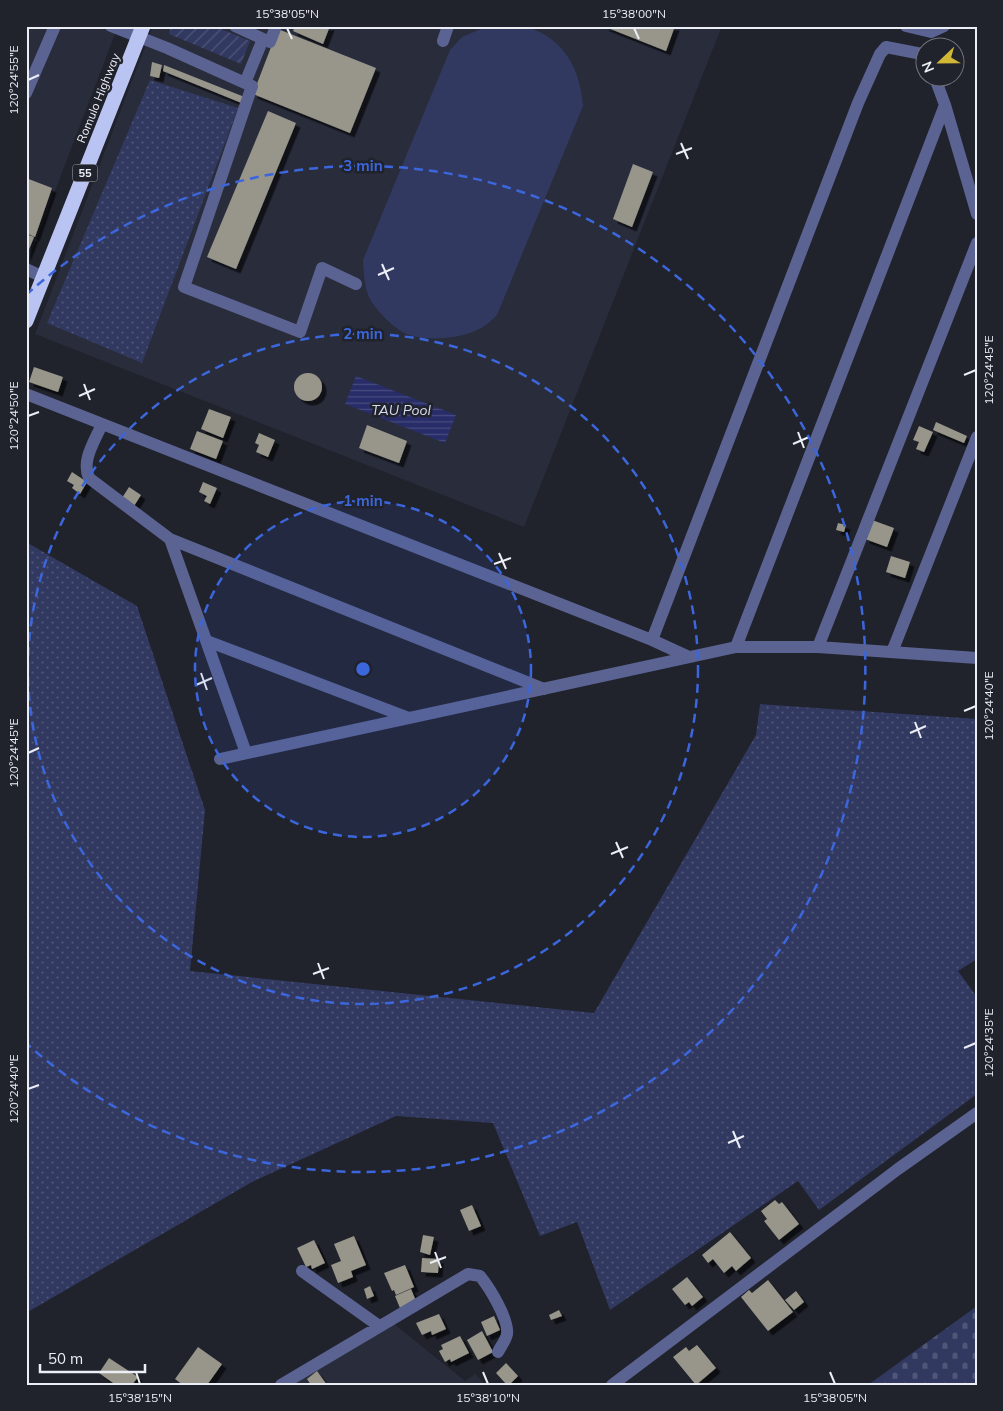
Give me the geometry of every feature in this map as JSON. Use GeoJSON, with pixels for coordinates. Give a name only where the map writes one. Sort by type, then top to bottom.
{"type":"FeatureCollection","features":[{"type":"Feature","properties":{"kind":"highway","name":"Romulo Highway"},"geometry":{"type":"LineString","coordinates":[[26,321],[141,32]]}},
{"type":"Feature","properties":{"kind":"street"},"geometry":{"type":"LineString","coordinates":[[26,93],[55,26]]}},
{"type":"Feature","properties":{"kind":"street"},"geometry":{"type":"LineString","coordinates":[[111,26],[141,32],[252,86],[184,287],[300,332],[322,268],[356,284]]}},
{"type":"Feature","properties":{"kind":"street"},"geometry":{"type":"LineString","coordinates":[[235,26],[270,42],[276,26]]}},
{"type":"Feature","properties":{"kind":"street"},"geometry":{"type":"LineString","coordinates":[[443,41],[448,26]]}},
{"type":"Feature","properties":{"kind":"street"},"geometry":{"type":"LineString","coordinates":[[906,26],[931,32],[944,26]]}},
{"type":"Feature","properties":{"kind":"street"},"geometry":{"type":"LineString","coordinates":[[245,83],[263,39]]}},
{"type":"Feature","properties":{"kind":"street"},"geometry":{"type":"LineString","coordinates":[[652,640],[858,103],[880,54],[886,47],[916,53]]}},
{"type":"Feature","properties":{"kind":"street"},"geometry":{"type":"LineString","coordinates":[[939,88],[977,214]]}},
{"type":"Feature","properties":{"kind":"street"},"geometry":{"type":"LineString","coordinates":[[736,647],[945,105]]}},
{"type":"Feature","properties":{"kind":"street"},"geometry":{"type":"LineString","coordinates":[[818,648],[977,243]]}},
{"type":"Feature","properties":{"kind":"street"},"geometry":{"type":"LineString","coordinates":[[26,270],[44,277]]}},
{"type":"Feature","properties":{"kind":"street"},"geometry":{"type":"LineString","coordinates":[[26,394],[652,640],[689,657]]}},
{"type":"Feature","properties":{"kind":"street"},"geometry":{"type":"LineString","coordinates":[[102,424],[85,463],[89,478],[170,539],[544,688]]}},
{"type":"Feature","properties":{"kind":"street"},"geometry":{"type":"LineString","coordinates":[[892,652],[977,437]]}},
{"type":"Feature","properties":{"kind":"street"},"geometry":{"type":"LineString","coordinates":[[170,539],[246,753]]}},
{"type":"Feature","properties":{"kind":"street"},"geometry":{"type":"LineString","coordinates":[[206,641],[409,718]]}},
{"type":"Feature","properties":{"kind":"street"},"geometry":{"type":"LineString","coordinates":[[220,759],[736,647],[818,648],[977,658]]}},
{"type":"Feature","properties":{"kind":"street"},"geometry":{"type":"LineString","coordinates":[[612,1385],[898,1169],[977,1113]]}},
{"type":"Feature","properties":{"kind":"street"},"geometry":{"type":"LineString","coordinates":[[302,1271],[379,1326]]}},
{"type":"Feature","properties":{"kind":"street"},"geometry":{"type":"LineString","coordinates":[[281,1385],[468,1274],[480,1276],[487,1285],[507,1325],[507,1336],[498,1352]]}},
{"type":"Feature","properties":{"kind":"shaded area"},"geometry":{"type":"Polygon","coordinates":[[[26,26],[118,26],[26,267],[26,26]]]}},
{"type":"Feature","properties":{"kind":"shaded area"},"geometry":{"type":"Polygon","coordinates":[[[153,26],[722,26],[524,527],[35,334],[153,26]]]}},
{"type":"Feature","properties":{"kind":"shaded area"},"geometry":{"type":"Polygon","coordinates":[[[394,1324],[465,1381],[475,1374],[486,1385],[290,1385],[394,1324]]]}},
{"type":"Feature","properties":{"kind":"green space"},"geometry":{"type":"Polygon","coordinates":[[[171,26],[214,26],[250,41],[241,64],[169,34],[171,26]]]}},
{"type":"Feature","properties":{"kind":"green space"},"geometry":{"type":"Polygon","coordinates":[[[488,26],[523,26],[540,32],[551,39],[561,48],[574,68],[583,106],[497,315],[482,328],[462,335],[442,338],[412,336],[390,323],[371,301],[364,276],[363,260],[450,50],[462,37],[488,26]]]}},
{"type":"Feature","properties":{"kind":"green space"},"geometry":{"type":"Polygon","coordinates":[[[150,80],[238,108],[142,363],[47,323],[150,80]]]}},
{"type":"Feature","properties":{"kind":"green space"},"geometry":{"type":"Polygon","coordinates":[[[26,542],[137,606],[205,810],[190,971],[594,1013],[756,735],[760,704],[977,719],[977,959],[958,971],[977,997],[977,1094],[819,1210],[798,1181],[610,1310],[577,1222],[540,1236],[493,1123],[396,1116],[252,1182],[26,1313],[26,542]]]}},
{"type":"Feature","properties":{"kind":"green space"},"geometry":{"type":"Polygon","coordinates":[[[977,1306],[977,1385],[868,1385],[977,1306]]]}},
{"type":"Feature","properties":{"kind":"water","name":"TAU Pool"},"geometry":{"type":"Polygon","coordinates":[[[356,376],[456,415],[445,443],[345,404],[356,376]]]}},
{"type":"Feature","properties":{"kind":"building"},"geometry":{"type":"Polygon","coordinates":[[[295,26],[330,26],[323,44],[293,31],[295,26]]]}},
{"type":"Feature","properties":{"kind":"building"},"geometry":{"type":"Polygon","coordinates":[[[603,26],[675,26],[666,51],[603,26]]]}},
{"type":"Feature","properties":{"kind":"building"},"geometry":{"type":"Polygon","coordinates":[[[278,29],[376,68],[350,133],[253,94],[278,29]]]}},
{"type":"Feature","properties":{"kind":"building"},"geometry":{"type":"Polygon","coordinates":[[[152,62],[162,65],[159,78],[150,76],[152,62]]]}},
{"type":"Feature","properties":{"kind":"building"},"geometry":{"type":"Polygon","coordinates":[[[164,65],[247,98],[244,104],[163,71],[164,65]]]}},
{"type":"Feature","properties":{"kind":"building"},"geometry":{"type":"Polygon","coordinates":[[[268,111],[296,123],[236,269],[207,257],[268,111]]]}},
{"type":"Feature","properties":{"kind":"building"},"geometry":{"type":"Polygon","coordinates":[[[633,164],[653,172],[632,227],[613,219],[633,164]]]}},
{"type":"Feature","properties":{"kind":"building"},"geometry":{"type":"Polygon","coordinates":[[[26,178],[52,188],[35,237],[26,233],[26,178]]]}},
{"type":"Feature","properties":{"kind":"building"},"geometry":{"type":"Polygon","coordinates":[[[26,234],[34,237],[26,257],[26,234]]]}},
{"type":"Feature","properties":{"kind":"building"},"geometry":{"type":"Polygon","coordinates":[[[34,367],[63,377],[58,392],[29,382],[34,367]]]}},
{"type":"Feature","properties":{"kind":"building"},"geometry":{"type":"Polygon","coordinates":[[[308,373],[318,377],[322,387],[318,397],[308,401],[298,397],[294,387],[298,377],[308,373]]]}},
{"type":"Feature","properties":{"kind":"building"},"geometry":{"type":"Polygon","coordinates":[[[209,409],[231,417],[223,438],[201,429],[209,409]]]}},
{"type":"Feature","properties":{"kind":"building"},"geometry":{"type":"Polygon","coordinates":[[[936,422],[967,436],[964,443],[933,430],[936,422]]]}},
{"type":"Feature","properties":{"kind":"building"},"geometry":{"type":"Polygon","coordinates":[[[367,425],[407,441],[399,463],[359,448],[367,425]]]}},
{"type":"Feature","properties":{"kind":"building"},"geometry":{"type":"Polygon","coordinates":[[[919,426],[933,432],[924,452],[916,449],[919,442],[913,440],[919,426]]]}},
{"type":"Feature","properties":{"kind":"building"},"geometry":{"type":"Polygon","coordinates":[[[197,431],[223,441],[216,459],[190,449],[197,431]]]}},
{"type":"Feature","properties":{"kind":"building"},"geometry":{"type":"Polygon","coordinates":[[[259,433],[275,440],[268,457],[256,452],[259,445],[255,443],[259,433]]]}},
{"type":"Feature","properties":{"kind":"building"},"geometry":{"type":"Polygon","coordinates":[[[72,472],[87,482],[80,494],[72,488],[74,485],[67,481],[72,472]]]}},
{"type":"Feature","properties":{"kind":"building"},"geometry":{"type":"Polygon","coordinates":[[[203,482],[217,488],[210,504],[204,501],[207,496],[199,492],[203,482]]]}},
{"type":"Feature","properties":{"kind":"building"},"geometry":{"type":"Polygon","coordinates":[[[129,487],[141,495],[134,506],[122,498],[129,487]]]}},
{"type":"Feature","properties":{"kind":"building"},"geometry":{"type":"Polygon","coordinates":[[[872,520],[894,528],[887,547],[865,539],[872,520]]]}},
{"type":"Feature","properties":{"kind":"building"},"geometry":{"type":"Polygon","coordinates":[[[838,523],[846,525],[844,532],[836,530],[838,523]]]}},
{"type":"Feature","properties":{"kind":"building"},"geometry":{"type":"Polygon","coordinates":[[[891,556],[910,562],[905,578],[886,572],[891,556]]]}},
{"type":"Feature","properties":{"kind":"building"},"geometry":{"type":"Polygon","coordinates":[[[775,1200],[779,1204],[782,1202],[799,1224],[779,1240],[764,1221],[767,1219],[761,1211],[775,1200]]]}},
{"type":"Feature","properties":{"kind":"building"},"geometry":{"type":"Polygon","coordinates":[[[472,1205],[481,1226],[469,1231],[460,1210],[472,1205]]]}},
{"type":"Feature","properties":{"kind":"building"},"geometry":{"type":"Polygon","coordinates":[[[730,1232],[751,1258],[736,1271],[732,1266],[724,1273],[713,1259],[708,1263],[702,1255],[730,1232]]]}},
{"type":"Feature","properties":{"kind":"building"},"geometry":{"type":"Polygon","coordinates":[[[423,1235],[434,1237],[430,1255],[420,1252],[423,1235]]]}},
{"type":"Feature","properties":{"kind":"building"},"geometry":{"type":"Polygon","coordinates":[[[354,1236],[366,1265],[351,1271],[353,1277],[338,1283],[331,1265],[341,1261],[334,1244],[354,1236]]]}},
{"type":"Feature","properties":{"kind":"building"},"geometry":{"type":"Polygon","coordinates":[[[314,1240],[325,1263],[312,1269],[311,1265],[306,1267],[297,1248],[314,1240]]]}},
{"type":"Feature","properties":{"kind":"building"},"geometry":{"type":"Polygon","coordinates":[[[422,1258],[439,1259],[438,1273],[421,1272],[422,1258]]]}},
{"type":"Feature","properties":{"kind":"building"},"geometry":{"type":"Polygon","coordinates":[[[405,1265],[414,1287],[396,1295],[394,1290],[392,1291],[384,1273],[405,1265]]]}},
{"type":"Feature","properties":{"kind":"building"},"geometry":{"type":"Polygon","coordinates":[[[687,1277],[703,1297],[692,1306],[689,1302],[685,1305],[672,1289],[687,1277]]]}},
{"type":"Feature","properties":{"kind":"building"},"geometry":{"type":"Polygon","coordinates":[[[768,1280],[793,1312],[768,1331],[741,1297],[749,1290],[752,1293],[768,1280]]]}},
{"type":"Feature","properties":{"kind":"building"},"geometry":{"type":"Polygon","coordinates":[[[370,1286],[374,1296],[367,1299],[364,1289],[370,1286]]]}},
{"type":"Feature","properties":{"kind":"building"},"geometry":{"type":"Polygon","coordinates":[[[411,1289],[416,1301],[400,1308],[395,1296],[411,1289]]]}},
{"type":"Feature","properties":{"kind":"building"},"geometry":{"type":"Polygon","coordinates":[[[796,1291],[804,1302],[794,1310],[785,1300],[796,1291]]]}},
{"type":"Feature","properties":{"kind":"building"},"geometry":{"type":"Polygon","coordinates":[[[559,1310],[562,1316],[551,1320],[549,1315],[559,1310]]]}},
{"type":"Feature","properties":{"kind":"building"},"geometry":{"type":"Polygon","coordinates":[[[439,1314],[446,1329],[432,1335],[431,1331],[422,1335],[416,1323],[439,1314]]]}},
{"type":"Feature","properties":{"kind":"building"},"geometry":{"type":"Polygon","coordinates":[[[494,1316],[500,1330],[487,1336],[481,1322],[494,1316]]]}},
{"type":"Feature","properties":{"kind":"building"},"geometry":{"type":"Polygon","coordinates":[[[482,1331],[493,1352],[478,1360],[467,1340],[482,1331]]]}},
{"type":"Feature","properties":{"kind":"building"},"geometry":{"type":"Polygon","coordinates":[[[460,1336],[469,1353],[451,1362],[450,1359],[445,1362],[439,1351],[443,1349],[441,1345],[460,1336]]]}},
{"type":"Feature","properties":{"kind":"building"},"geometry":{"type":"Polygon","coordinates":[[[697,1345],[716,1368],[696,1385],[673,1357],[686,1347],[689,1351],[697,1345]]]}},
{"type":"Feature","properties":{"kind":"building"},"geometry":{"type":"Polygon","coordinates":[[[198,1347],[222,1364],[207,1385],[183,1385],[175,1379],[198,1347]]]}},
{"type":"Feature","properties":{"kind":"building"},"geometry":{"type":"Polygon","coordinates":[[[109,1358],[138,1377],[132,1385],[116,1385],[99,1373],[109,1358]]]}},
{"type":"Feature","properties":{"kind":"building"},"geometry":{"type":"Polygon","coordinates":[[[506,1363],[518,1376],[509,1385],[496,1373],[506,1363]]]}},
{"type":"Feature","properties":{"kind":"building"},"geometry":{"type":"Polygon","coordinates":[[[317,1371],[327,1385],[311,1385],[307,1379],[317,1371]]]}}]}
